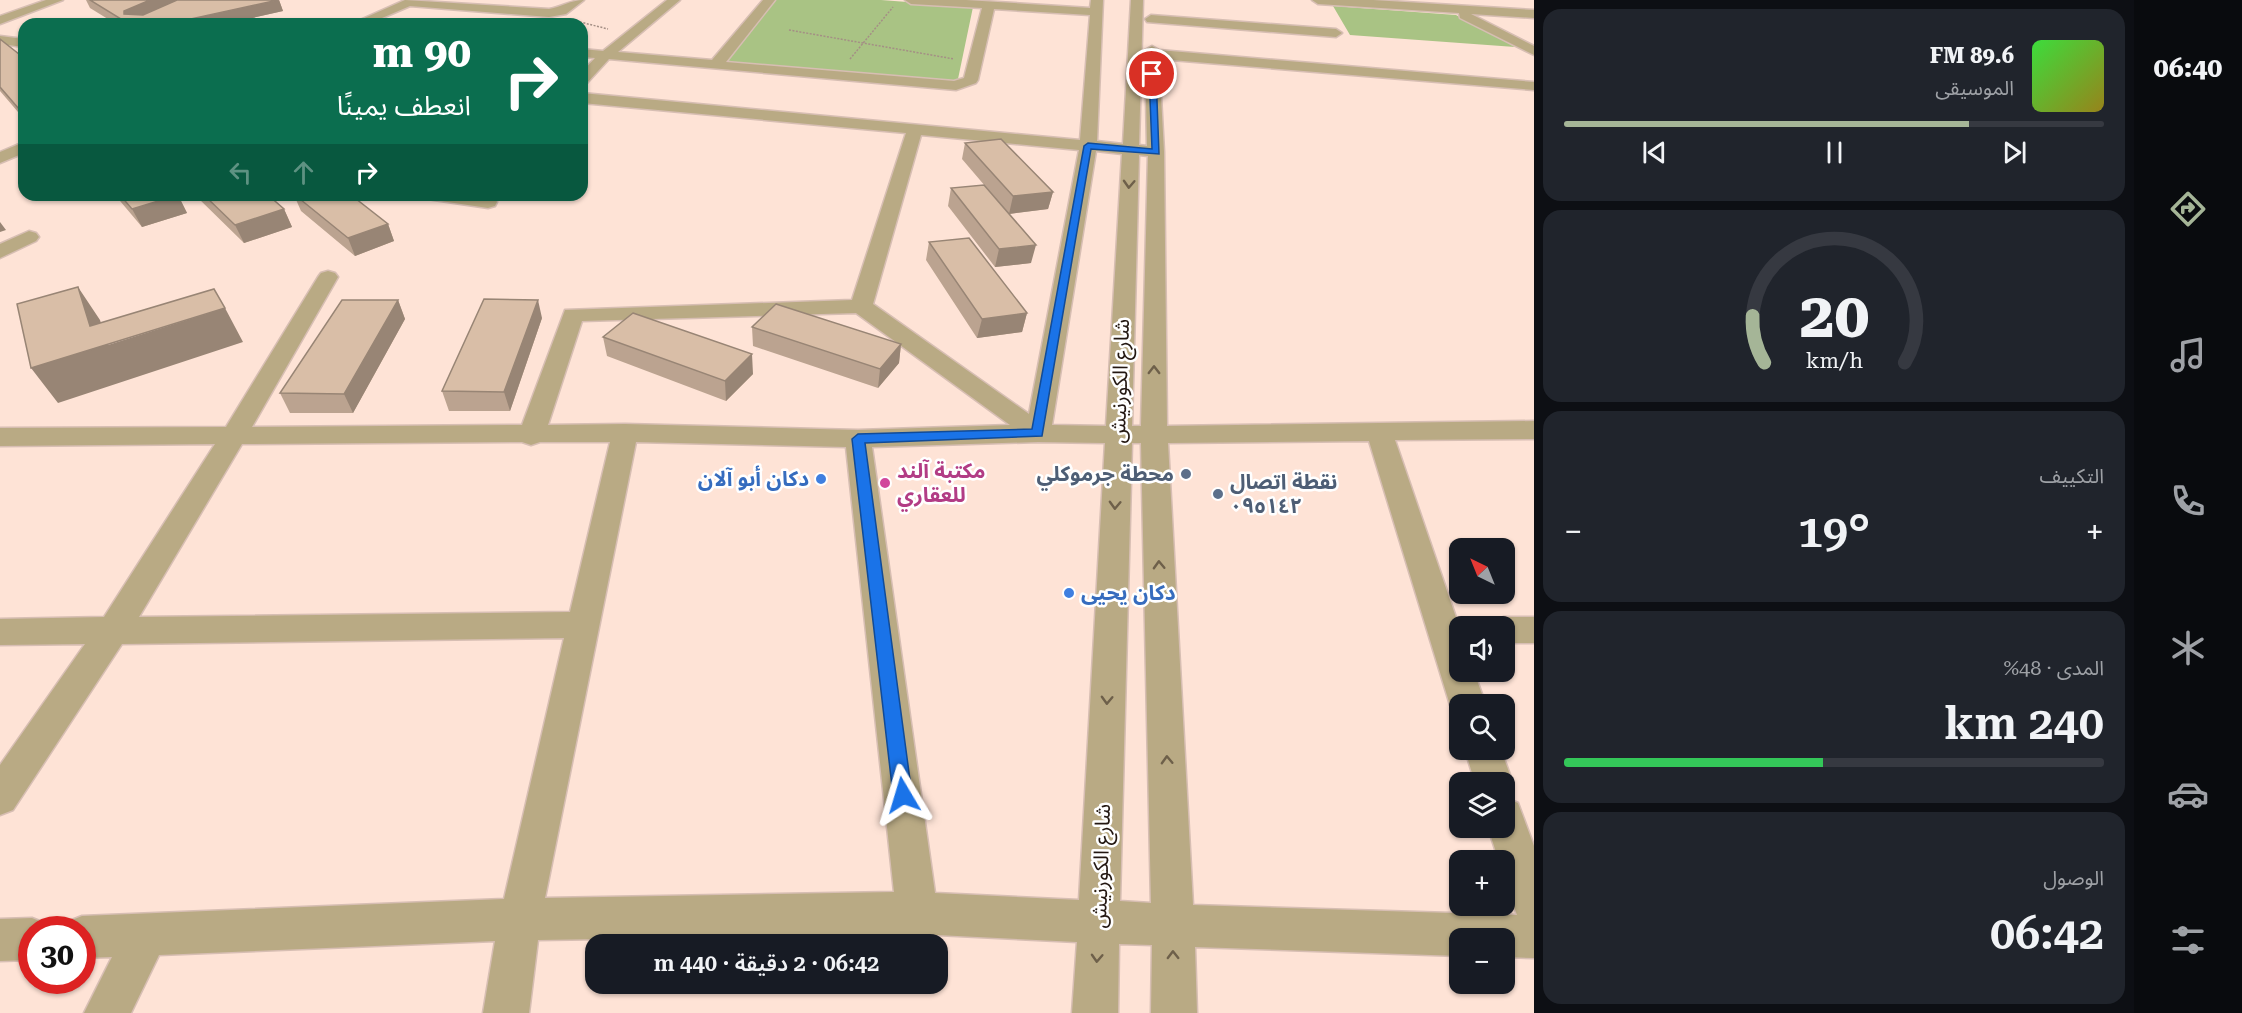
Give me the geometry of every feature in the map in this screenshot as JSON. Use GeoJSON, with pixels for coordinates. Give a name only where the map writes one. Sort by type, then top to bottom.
{"type":"FeatureCollection","features":[{"type":"Feature","properties":{"kind":"street"},"geometry":{"type":"LineString","coordinates":[[0,10],[30,0]]}},
{"type":"Feature","properties":{"kind":"street"},"geometry":{"type":"LineString","coordinates":[[0,20],[57,0]]}},
{"type":"Feature","properties":{"kind":"street"},"geometry":{"type":"LineString","coordinates":[[372,18],[412,2],[549,14],[562,11],[578,0]]}},
{"type":"Feature","properties":{"kind":"street"},"geometry":{"type":"LineString","coordinates":[[588,74],[606,55],[674,0]]}},
{"type":"Feature","properties":{"kind":"street"},"geometry":{"type":"LineString","coordinates":[[716,65],[769,0]]}},
{"type":"Feature","properties":{"kind":"street"},"geometry":{"type":"LineString","coordinates":[[911,0],[989,5],[1096,6],[1088,146],[1038,433]]}},
{"type":"Feature","properties":{"kind":"street"},"geometry":{"type":"LineString","coordinates":[[1146,6],[1339,38],[1314,0]]}},
{"type":"Feature","properties":{"kind":"street"},"geometry":{"type":"LineString","coordinates":[[1318,0],[1534,14]]}},
{"type":"Feature","properties":{"kind":"street"},"geometry":{"type":"LineString","coordinates":[[588,54],[956,86],[970,80],[989,5]]}},
{"type":"Feature","properties":{"kind":"street","name":"شارع الكورنيش"},"geometry":{"type":"LineString","coordinates":[[1095,1013],[1118,435],[1152,54],[1146,6]]}},
{"type":"Feature","properties":{"kind":"street","name":"شارع الكورنيش"},"geometry":{"type":"LineString","coordinates":[[1146,6],[1143,151],[1173,925],[1174,1013]]}},
{"type":"Feature","properties":{"kind":"street"},"geometry":{"type":"LineString","coordinates":[[1453,9],[1532,49]]}},
{"type":"Feature","properties":{"kind":"street"},"geometry":{"type":"LineString","coordinates":[[0,40],[18,42]]}},
{"type":"Feature","properties":{"kind":"street"},"geometry":{"type":"LineString","coordinates":[[1152,54],[1359,67],[1534,86]]}},
{"type":"Feature","properties":{"kind":"street"},"geometry":{"type":"LineString","coordinates":[[813,120],[837,76]]}},
{"type":"Feature","properties":{"kind":"street"},"geometry":{"type":"LineString","coordinates":[[588,99],[1143,151]]}},
{"type":"Feature","properties":{"kind":"street"},"geometry":{"type":"LineString","coordinates":[[861,306],[915,129]]}},
{"type":"Feature","properties":{"kind":"street"},"geometry":{"type":"LineString","coordinates":[[0,158],[18,150]]}},
{"type":"Feature","properties":{"kind":"street"},"geometry":{"type":"LineString","coordinates":[[480,201],[488,202]]}},
{"type":"Feature","properties":{"kind":"street"},"geometry":{"type":"LineString","coordinates":[[0,252],[29,237]]}},
{"type":"Feature","properties":{"kind":"street"},"geometry":{"type":"LineString","coordinates":[[0,797],[113,631],[234,436],[328,277]]}},
{"type":"Feature","properties":{"kind":"street"},"geometry":{"type":"LineString","coordinates":[[531,436],[573,315],[861,306],[1038,433]]}},
{"type":"Feature","properties":{"kind":"street"},"geometry":{"type":"LineString","coordinates":[[0,437],[531,436],[625,433],[858,439],[1038,433],[1154,435],[1534,430]]}},
{"type":"Feature","properties":{"kind":"street"},"geometry":{"type":"LineString","coordinates":[[1379,432],[1449,624]]}},
{"type":"Feature","properties":{"kind":"street"},"geometry":{"type":"LineString","coordinates":[[506,1013],[520,919],[625,433]]}},
{"type":"Feature","properties":{"kind":"street"},"geometry":{"type":"LineString","coordinates":[[858,439],[917,913]]}},
{"type":"Feature","properties":{"kind":"street"},"geometry":{"type":"LineString","coordinates":[[0,632],[584,625]]}},
{"type":"Feature","properties":{"kind":"street"},"geometry":{"type":"LineString","coordinates":[[1515,630],[1534,630]]}},
{"type":"Feature","properties":{"kind":"street"},"geometry":{"type":"LineString","coordinates":[[1511,838],[1534,906]]}},
{"type":"Feature","properties":{"kind":"street"},"geometry":{"type":"LineString","coordinates":[[96,937],[520,919],[917,913],[1173,925],[1534,937]]}},
{"type":"Feature","properties":{"kind":"street"},"geometry":{"type":"LineString","coordinates":[[107,1013],[146,935]]}},
{"type":"Feature","properties":{"kind":"street"},"geometry":{"type":"LineString","coordinates":[[0,940],[18,939]]}},
{"type":"Feature","properties":{"kind":"path"},"geometry":{"type":"LineString","coordinates":[[837,76],[899,0]]}},
{"type":"Feature","properties":{"kind":"path"},"geometry":{"type":"LineString","coordinates":[[588,24],[631,36]]}},
{"type":"Feature","properties":{"kind":"path"},"geometry":{"type":"LineString","coordinates":[[789,30],[975,62]]}},
{"type":"Feature","properties":{"kind":"green space"},"geometry":{"type":"Polygon","coordinates":[[[773,0],[881,0],[973,7],[958,79],[943,83],[722,62],[773,0]]]}},
{"type":"Feature","properties":{"kind":"green space"},"geometry":{"type":"Polygon","coordinates":[[[1333,6],[1456,15],[1515,47],[1350,35],[1333,6]]]}},
{"type":"Feature","properties":{"kind":"building"},"geometry":{"type":"Polygon","coordinates":[[[90,0],[150,0],[124,11],[124,14],[143,15],[177,0],[278,0],[196,18],[119,18],[90,0]]]}},
{"type":"Feature","properties":{"kind":"building"},"geometry":{"type":"Polygon","coordinates":[[[0,39],[18,53],[18,108],[0,87],[0,39]]]}},
{"type":"Feature","properties":{"kind":"building"},"geometry":{"type":"Polygon","coordinates":[[[1001,139],[1053,192],[1013,196],[965,143],[1001,139]]]}},
{"type":"Feature","properties":{"kind":"building"},"geometry":{"type":"Polygon","coordinates":[[[984,185],[1036,245],[999,249],[951,188],[984,185]]]}},
{"type":"Feature","properties":{"kind":"building"},"geometry":{"type":"Polygon","coordinates":[[[125,201],[158,201],[132,209],[125,201]]]}},
{"type":"Feature","properties":{"kind":"building"},"geometry":{"type":"Polygon","coordinates":[[[210,201],[275,201],[284,209],[235,225],[210,201]]]}},
{"type":"Feature","properties":{"kind":"building"},"geometry":{"type":"Polygon","coordinates":[[[302,201],[359,201],[388,224],[348,238],[302,201]]]}},
{"type":"Feature","properties":{"kind":"building"},"geometry":{"type":"Polygon","coordinates":[[[969,238],[1027,313],[982,319],[929,242],[969,238]]]}},
{"type":"Feature","properties":{"kind":"building"},"geometry":{"type":"Polygon","coordinates":[[[78,287],[90,326],[214,289],[225,308],[31,368],[17,304],[78,287]]]}},
{"type":"Feature","properties":{"kind":"building"},"geometry":{"type":"Polygon","coordinates":[[[484,299],[538,300],[504,392],[442,391],[484,299]]]}},
{"type":"Feature","properties":{"kind":"building"},"geometry":{"type":"Polygon","coordinates":[[[342,300],[398,300],[344,394],[280,393],[342,300]]]}},
{"type":"Feature","properties":{"kind":"building"},"geometry":{"type":"Polygon","coordinates":[[[776,304],[901,344],[880,369],[752,327],[776,304]]]}},
{"type":"Feature","properties":{"kind":"building"},"geometry":{"type":"Polygon","coordinates":[[[633,313],[752,354],[725,381],[603,337],[633,313]]]}},
{"type":"Feature","properties":{"kind":"place","name":"محطة جرموكلي"},"geometry":{"type":"Point","coordinates":[1186,474]}},
{"type":"Feature","properties":{"kind":"place","name":"دكان أبو آلان"},"geometry":{"type":"Point","coordinates":[821,479]}},
{"type":"Feature","properties":{"kind":"place","name":"مكتبة آلند للعقاري"},"geometry":{"type":"Point","coordinates":[885,483]}},
{"type":"Feature","properties":{"kind":"place","name":"نقطة اتصال ٠٩٥١٤٢"},"geometry":{"type":"Point","coordinates":[1218,494]}},
{"type":"Feature","properties":{"kind":"place","name":"دكان يحيى"},"geometry":{"type":"Point","coordinates":[1069,593]}},
{"type":"Feature","properties":{"kind":"route"},"geometry":{"type":"LineString","coordinates":[[903,795],[858,439],[1038,433],[1088,146],[1156,152],[1152,74]]}}]}
